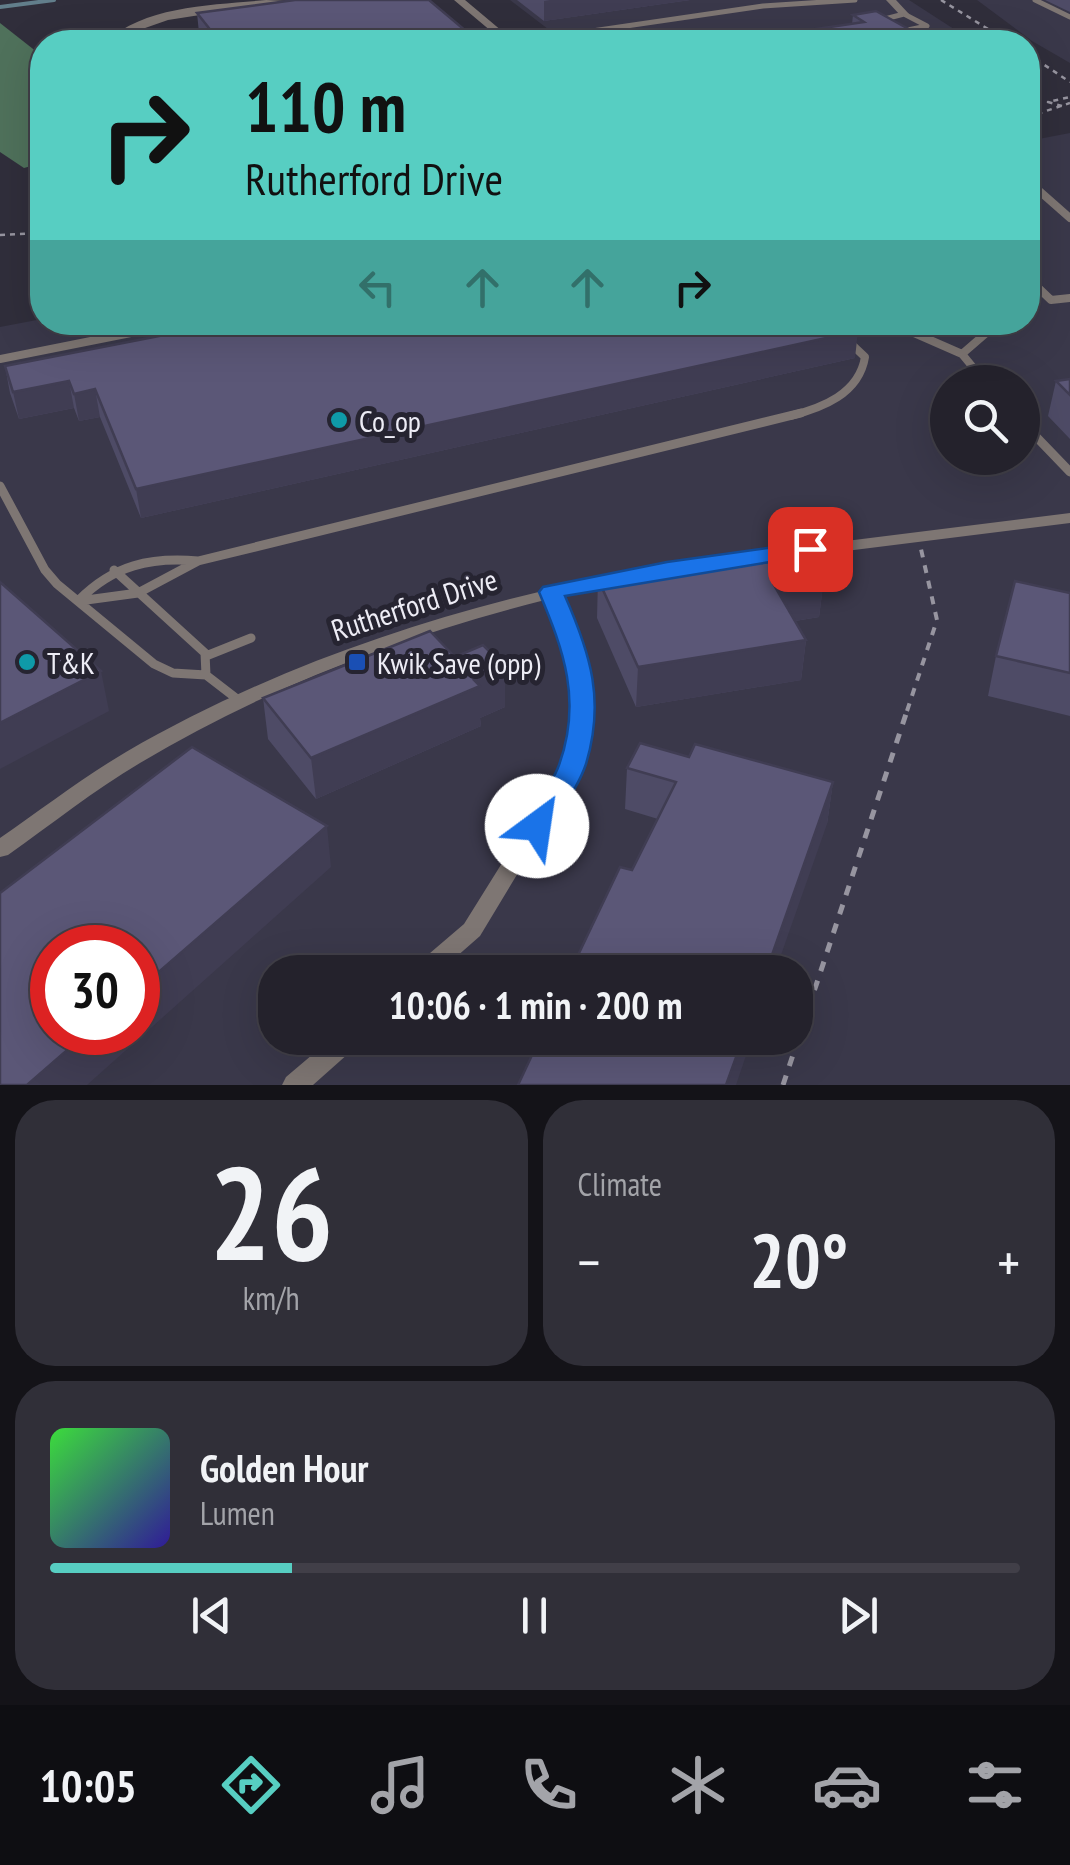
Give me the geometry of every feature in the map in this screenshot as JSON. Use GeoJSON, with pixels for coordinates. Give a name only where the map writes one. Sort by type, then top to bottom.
{"type":"FeatureCollection","features":[{"type":"Feature","properties":{"kind":"street"},"geometry":{"type":"LineString","coordinates":[[459,0],[495,30]]}},
{"type":"Feature","properties":{"kind":"street"},"geometry":{"type":"LineString","coordinates":[[891,0],[904,14]]}},
{"type":"Feature","properties":{"kind":"street"},"geometry":{"type":"LineString","coordinates":[[127,30],[144,24],[287,2]]}},
{"type":"Feature","properties":{"kind":"street"},"geometry":{"type":"LineString","coordinates":[[706,564],[917,534],[1070,518]]}},
{"type":"Feature","properties":{"kind":"street","name":"Rutherford Drive"},"geometry":{"type":"LineString","coordinates":[[0,849],[133,758],[241,702],[422,628],[551,592],[648,573]]}},
{"type":"Feature","properties":{"kind":"street"},"geometry":{"type":"LineString","coordinates":[[443,955],[472,930],[572,767],[585,704],[574,646],[551,592]]}},
{"type":"Feature","properties":{"kind":"street"},"geometry":{"type":"LineString","coordinates":[[295,1085],[330,1055]]}},
{"type":"Feature","properties":{"kind":"lane"},"geometry":{"type":"LineString","coordinates":[[599,30],[763,6],[855,0]]}},
{"type":"Feature","properties":{"kind":"lane"},"geometry":{"type":"LineString","coordinates":[[1034,0],[1070,17]]}},
{"type":"Feature","properties":{"kind":"lane"},"geometry":{"type":"LineString","coordinates":[[866,22],[904,14],[928,26],[908,30]]}},
{"type":"Feature","properties":{"kind":"lane"},"geometry":{"type":"LineString","coordinates":[[1040,192],[1070,218]]}},
{"type":"Feature","properties":{"kind":"lane"},"geometry":{"type":"LineString","coordinates":[[1040,290],[1050,300],[1070,298]]}},
{"type":"Feature","properties":{"kind":"lane"},"geometry":{"type":"LineString","coordinates":[[0,358],[119,335]]}},
{"type":"Feature","properties":{"kind":"lane"},"geometry":{"type":"LineString","coordinates":[[79,600],[138,593],[198,561],[817,409],[846,391],[864,366],[864,357],[839,335]]}},
{"type":"Feature","properties":{"kind":"lane"},"geometry":{"type":"LineString","coordinates":[[919,335],[962,354],[971,365]]}},
{"type":"Feature","properties":{"kind":"lane"},"geometry":{"type":"LineString","coordinates":[[962,354],[984,335]]}},
{"type":"Feature","properties":{"kind":"lane"},"geometry":{"type":"LineString","coordinates":[[1040,441],[1070,472]]}},
{"type":"Feature","properties":{"kind":"lane"},"geometry":{"type":"LineString","coordinates":[[0,486],[45,570],[95,616],[154,664],[173,673],[206,675],[241,702]]}},
{"type":"Feature","properties":{"kind":"lane"},"geometry":{"type":"LineString","coordinates":[[79,600],[99,578],[114,570],[156,558],[198,561]]}},
{"type":"Feature","properties":{"kind":"lane"},"geometry":{"type":"LineString","coordinates":[[114,570],[206,656],[206,675]]}},
{"type":"Feature","properties":{"kind":"lane"},"geometry":{"type":"LineString","coordinates":[[206,656],[251,638]]}},
{"type":"Feature","properties":{"kind":"path"},"geometry":{"type":"LineString","coordinates":[[941,0],[990,30]]}},
{"type":"Feature","properties":{"kind":"path"},"geometry":{"type":"LineString","coordinates":[[1040,62],[1070,82]]}},
{"type":"Feature","properties":{"kind":"path"},"geometry":{"type":"LineString","coordinates":[[1062,106],[1048,102],[1070,97]]}},
{"type":"Feature","properties":{"kind":"path"},"geometry":{"type":"LineString","coordinates":[[1040,113],[1070,103]]}},
{"type":"Feature","properties":{"kind":"path"},"geometry":{"type":"LineString","coordinates":[[0,235],[30,234]]}},
{"type":"Feature","properties":{"kind":"path"},"geometry":{"type":"LineString","coordinates":[[784,1085],[938,620],[917,534]]}},
{"type":"Feature","properties":{"kind":"shaded area"},"geometry":{"type":"Polygon","coordinates":[[[510,0],[909,0],[955,30],[549,30],[510,0]]]}},
{"type":"Feature","properties":{"kind":"shaded area"},"geometry":{"type":"Polygon","coordinates":[[[977,0],[1070,0],[1070,63],[1040,46],[1040,30],[1017,30],[977,0]]]}},
{"type":"Feature","properties":{"kind":"shaded area"},"geometry":{"type":"Polygon","coordinates":[[[1070,133],[1070,1085],[0,1085],[0,327],[30,321],[30,335],[1040,335],[1040,139],[1070,133]]]}},
{"type":"Feature","properties":{"kind":"green space"},"geometry":{"type":"Polygon","coordinates":[[[0,23],[30,47],[30,166],[24,168],[0,152],[0,23]]]}},
{"type":"Feature","properties":{"kind":"building"},"geometry":{"type":"Polygon","coordinates":[[[295,0],[429,0],[465,30],[210,30],[197,13],[295,0]]]}},
{"type":"Feature","properties":{"kind":"building"},"geometry":{"type":"Polygon","coordinates":[[[876,11],[910,30],[810,30],[864,22],[853,15],[876,11]]]}},
{"type":"Feature","properties":{"kind":"building","name":"Co_op"},"geometry":{"type":"Polygon","coordinates":[[[164,335],[840,335],[136,489],[95,389],[74,394],[69,381],[13,392],[5,366],[164,335]]]}},
{"type":"Feature","properties":{"kind":"building"},"geometry":{"type":"Polygon","coordinates":[[[1070,379],[1070,395],[1056,381],[1070,379]]]}},
{"type":"Feature","properties":{"kind":"building"},"geometry":{"type":"Polygon","coordinates":[[[757,555],[762,563],[810,556],[824,578],[774,585],[806,640],[638,667],[598,579],[757,555]]]}},
{"type":"Feature","properties":{"kind":"building"},"geometry":{"type":"Polygon","coordinates":[[[1015,581],[1070,593],[1070,673],[996,656],[1015,581]]]}},
{"type":"Feature","properties":{"kind":"building"},"geometry":{"type":"Polygon","coordinates":[[[0,582],[101,671],[0,723],[0,582]]]}},
{"type":"Feature","properties":{"kind":"building"},"geometry":{"type":"Polygon","coordinates":[[[430,631],[455,657],[483,645],[505,667],[474,680],[480,686],[311,758],[263,698],[430,631]]]}},
{"type":"Feature","properties":{"kind":"building"},"geometry":{"type":"Polygon","coordinates":[[[640,743],[689,757],[695,744],[833,782],[772,955],[578,955],[620,867],[632,870],[676,782],[627,768],[640,743]]]}},
{"type":"Feature","properties":{"kind":"building"},"geometry":{"type":"Polygon","coordinates":[[[192,747],[327,826],[160,971],[160,925],[30,925],[30,1055],[62,1055],[27,1085],[0,1085],[0,893],[192,747]]]}},
{"type":"Feature","properties":{"kind":"building"},"geometry":{"type":"Polygon","coordinates":[[[532,1055],[737,1055],[726,1085],[518,1085],[532,1055]]]}},
{"type":"Feature","properties":{"kind":"waterway"},"geometry":{"type":"LineString","coordinates":[[0,7],[54,0]]}},
{"type":"Feature","properties":{"kind":"place","name":"Co_op"},"geometry":{"type":"Point","coordinates":[339,420]}},
{"type":"Feature","properties":{"kind":"place","name":"T&K"},"geometry":{"type":"Point","coordinates":[27,662]}},
{"type":"Feature","properties":{"kind":"place","name":"Kwik Save (opp)"},"geometry":{"type":"Point","coordinates":[357,662]}},
{"type":"Feature","properties":{"kind":"route"},"geometry":{"type":"LineString","coordinates":[[537,826],[572,767],[585,704],[574,646],[551,592],[667,569],[810,549]]}}]}
